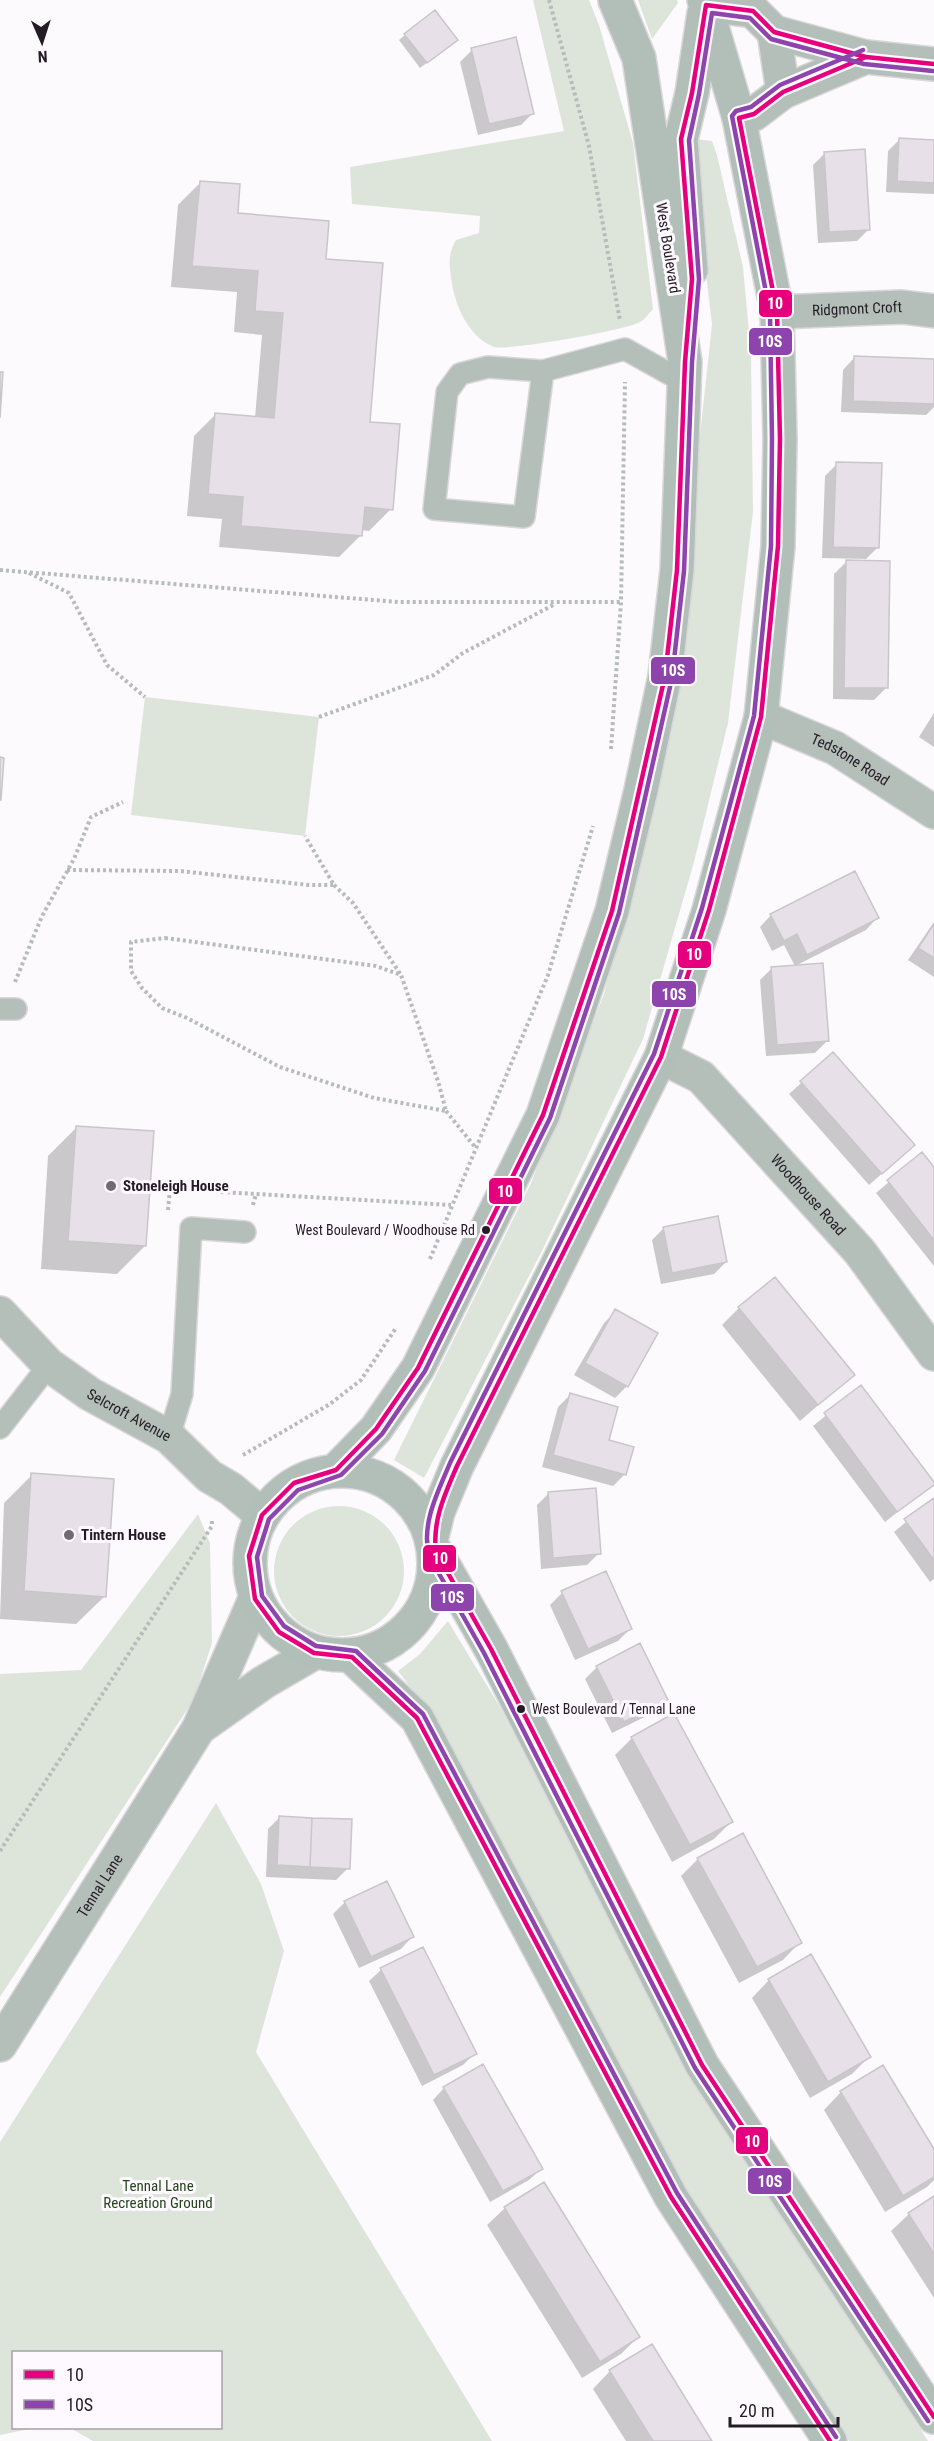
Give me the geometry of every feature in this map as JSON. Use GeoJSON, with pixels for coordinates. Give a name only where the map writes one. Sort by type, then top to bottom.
{"type":"FeatureCollection","features":[{"type":"Feature","properties":{"kind":"main road","name":"West Boulevard"},"geometry":{"type":"LineString","coordinates":[[336,1470],[376,1429],[418,1368],[543,1115],[612,910],[642,790],[664,676],[677,570],[685,372],[639,58],[615,0]]}},
{"type":"Feature","properties":{"kind":"main road"},"geometry":{"type":"LineString","coordinates":[[685,372],[692,279],[681,139],[692,93],[705,3]]}},
{"type":"Feature","properties":{"kind":"main road"},"geometry":{"type":"LineString","coordinates":[[705,3],[739,118],[777,312],[780,439],[778,546],[760,717],[709,910],[661,1057],[456,1466],[434,1544],[429,1600],[398,1639],[352,1657],[314,1653],[279,1632],[255,1599],[249,1556],[262,1515],[294,1483],[336,1470],[377,1476],[411,1500],[434,1544],[491,1649],[702,2065],[934,2417]]}},
{"type":"Feature","properties":{"kind":"main road"},"geometry":{"type":"LineString","coordinates":[[639,58],[692,93],[739,118]]}},
{"type":"Feature","properties":{"kind":"main road"},"geometry":{"type":"LineString","coordinates":[[352,1657],[417,1718],[671,2197],[830,2441]]}},
{"type":"Feature","properties":{"kind":"street"},"geometry":{"type":"LineString","coordinates":[[705,3],[753,11],[774,32],[866,57],[934,64]]}},
{"type":"Feature","properties":{"kind":"street"},"geometry":{"type":"LineString","coordinates":[[774,32],[783,92]]}},
{"type":"Feature","properties":{"kind":"street"},"geometry":{"type":"LineString","coordinates":[[739,118],[754,114],[783,92],[866,57]]}},
{"type":"Feature","properties":{"kind":"street","name":"Ridgmont Croft"},"geometry":{"type":"LineString","coordinates":[[777,312],[902,307],[934,311]]}},
{"type":"Feature","properties":{"kind":"street","name":"Tedstone Road"},"geometry":{"type":"LineString","coordinates":[[760,717],[835,748],[934,812]]}},
{"type":"Feature","properties":{"kind":"street","name":"Woodhouse Road"},"geometry":{"type":"LineString","coordinates":[[661,1057],[701,1077],[860,1252],[934,1354]]}},
{"type":"Feature","properties":{"kind":"street","name":"Selcroft Avenue"},"geometry":{"type":"LineString","coordinates":[[0,1313],[50,1365],[90,1394],[169,1437],[209,1476],[238,1494],[262,1515]]}},
{"type":"Feature","properties":{"kind":"street","name":"Tennal Lane"},"geometry":{"type":"LineString","coordinates":[[0,2045],[199,1728],[255,1599]]}},
{"type":"Feature","properties":{"kind":"street","name":"Tennal Lane"},"geometry":{"type":"LineString","coordinates":[[199,1728],[264,1682],[314,1653]]}},
{"type":"Feature","properties":{"kind":"lane"},"geometry":{"type":"LineString","coordinates":[[543,371],[524,517],[434,509],[447,392],[460,374],[488,367],[543,371],[625,349],[685,372]]}},
{"type":"Feature","properties":{"kind":"lane"},"geometry":{"type":"LineString","coordinates":[[169,1437],[182,1395],[191,1228],[245,1232]]}},
{"type":"Feature","properties":{"kind":"lane"},"geometry":{"type":"LineString","coordinates":[[0,1428],[50,1365]]}},
{"type":"Feature","properties":{"kind":"path"},"geometry":{"type":"LineString","coordinates":[[549,0],[589,146],[625,349],[621,602],[611,751]]}},
{"type":"Feature","properties":{"kind":"path"},"geometry":{"type":"LineString","coordinates":[[0,570],[398,602],[556,604],[621,602]]}},
{"type":"Feature","properties":{"kind":"path"},"geometry":{"type":"LineString","coordinates":[[26,572],[69,593],[107,665],[145,697]]}},
{"type":"Feature","properties":{"kind":"path"},"geometry":{"type":"LineString","coordinates":[[319,717],[434,675],[463,653],[556,604]]}},
{"type":"Feature","properties":{"kind":"path"},"geometry":{"type":"LineString","coordinates":[[8,1009],[15,982],[42,916],[91,818],[123,802]]}},
{"type":"Feature","properties":{"kind":"path"},"geometry":{"type":"LineString","coordinates":[[427,1267],[450,1204],[548,975],[596,819]]}},
{"type":"Feature","properties":{"kind":"path"},"geometry":{"type":"LineString","coordinates":[[305,836],[334,885],[353,903],[401,975],[438,1080],[446,1111],[475,1147]]}},
{"type":"Feature","properties":{"kind":"path"},"geometry":{"type":"LineString","coordinates":[[67,870],[180,871],[309,885],[334,885]]}},
{"type":"Feature","properties":{"kind":"path"},"geometry":{"type":"LineString","coordinates":[[401,975],[376,966],[165,938],[131,942],[131,971],[141,988],[162,1008],[187,1018],[280,1066],[374,1098],[446,1111]]}},
{"type":"Feature","properties":{"kind":"path"},"geometry":{"type":"LineString","coordinates":[[245,1232],[256,1194],[450,1204]]}},
{"type":"Feature","properties":{"kind":"path"},"geometry":{"type":"LineString","coordinates":[[0,1851],[212,1526],[209,1476],[330,1404],[361,1380],[397,1326]]}},
{"type":"Feature","properties":{"kind":"green space"},"geometry":{"type":"Polygon","coordinates":[[[533,0],[589,0],[599,25],[633,143],[653,309],[642,321],[631,326],[543,343],[494,347],[472,331],[462,315],[455,298],[450,270],[451,252],[456,240],[479,233],[480,216],[352,204],[350,167],[564,131],[533,0]]]}},
{"type":"Feature","properties":{"kind":"green space"},"geometry":{"type":"Polygon","coordinates":[[[638,0],[677,0],[678,3],[652,39],[638,0]]]}},
{"type":"Feature","properties":{"kind":"green space"},"geometry":{"type":"Polygon","coordinates":[[[696,139],[712,141],[717,155],[743,267],[751,354],[753,512],[728,723],[694,862],[643,1039],[541,1253],[424,1478],[394,1460],[531,1183],[604,994],[645,835],[695,482],[712,324],[691,150],[696,139]]]}},
{"type":"Feature","properties":{"kind":"green space"},"geometry":{"type":"Polygon","coordinates":[[[145,697],[319,717],[305,836],[131,815],[145,697]]]}},
{"type":"Feature","properties":{"kind":"green space"},"geometry":{"type":"Polygon","coordinates":[[[339,1506],[364,1511],[385,1525],[399,1546],[404,1571],[399,1596],[385,1617],[364,1631],[339,1636],[314,1631],[293,1617],[279,1596],[274,1571],[279,1546],[293,1525],[314,1511],[339,1506]]]}},
{"type":"Feature","properties":{"kind":"green space"},"geometry":{"type":"Polygon","coordinates":[[[198,1514],[210,1543],[212,1643],[194,1699],[0,1997],[0,1674],[81,1670],[198,1514]]]}},
{"type":"Feature","properties":{"kind":"green space"},"geometry":{"type":"Polygon","coordinates":[[[448,1621],[500,1707],[626,1949],[719,2118],[928,2441],[849,2441],[682,2183],[540,1923],[443,1730],[398,1671],[420,1654],[448,1621]]]}},
{"type":"Feature","properties":{"kind":"green space","name":"Tennal Lane Recreation Ground"},"geometry":{"type":"Polygon","coordinates":[[[216,1803],[261,1884],[284,1951],[256,2052],[492,2441],[93,2441],[72,2429],[222,2429],[222,2351],[12,2351],[12,2429],[29,2429],[0,2435],[0,2142],[216,1803]]]}},
{"type":"Feature","properties":{"kind":"building"},"geometry":{"type":"Polygon","coordinates":[[[435,10],[458,40],[427,63],[404,34],[435,10]]]}},
{"type":"Feature","properties":{"kind":"building"},"geometry":{"type":"Polygon","coordinates":[[[516,37],[534,114],[489,124],[471,48],[516,37]]]}},
{"type":"Feature","properties":{"kind":"building"},"geometry":{"type":"Polygon","coordinates":[[[899,138],[934,140],[934,183],[897,181],[899,138]]]}},
{"type":"Feature","properties":{"kind":"building"},"geometry":{"type":"Polygon","coordinates":[[[865,149],[870,230],[829,232],[824,152],[865,149]]]}},
{"type":"Feature","properties":{"kind":"building"},"geometry":{"type":"Polygon","coordinates":[[[200,181],[240,184],[238,213],[329,221],[326,259],[383,263],[370,422],[400,424],[393,510],[365,507],[362,536],[241,526],[243,497],[208,494],[215,413],[274,418],[283,313],[255,311],[258,271],[192,266],[200,181]]]}},
{"type":"Feature","properties":{"kind":"building"},"geometry":{"type":"Polygon","coordinates":[[[854,356],[934,359],[934,404],[853,401],[854,356]]]}},
{"type":"Feature","properties":{"kind":"building"},"geometry":{"type":"Polygon","coordinates":[[[0,372],[3,372],[0,418],[0,372]]]}},
{"type":"Feature","properties":{"kind":"building"},"geometry":{"type":"Polygon","coordinates":[[[836,462],[882,463],[879,548],[833,547],[836,462]]]}},
{"type":"Feature","properties":{"kind":"building"},"geometry":{"type":"Polygon","coordinates":[[[846,560],[890,561],[888,688],[844,688],[846,560]]]}},
{"type":"Feature","properties":{"kind":"building"},"geometry":{"type":"Polygon","coordinates":[[[0,757],[4,758],[1,800],[0,800],[0,757]]]}},
{"type":"Feature","properties":{"kind":"building"},"geometry":{"type":"Polygon","coordinates":[[[855,871],[879,918],[807,955],[797,934],[784,941],[770,914],[855,871]]]}},
{"type":"Feature","properties":{"kind":"building"},"geometry":{"type":"Polygon","coordinates":[[[934,924],[934,958],[918,948],[934,924]]]}},
{"type":"Feature","properties":{"kind":"building"},"geometry":{"type":"Polygon","coordinates":[[[823,963],[829,1041],[777,1045],[771,967],[823,963]]]}},
{"type":"Feature","properties":{"kind":"building"},"geometry":{"type":"Polygon","coordinates":[[[833,1052],[915,1145],[882,1174],[800,1081],[833,1052]]]}},
{"type":"Feature","properties":{"kind":"building","name":"Stoneleigh House"},"geometry":{"type":"Polygon","coordinates":[[[76,1126],[154,1131],[146,1246],[68,1241],[76,1126]]]}},
{"type":"Feature","properties":{"kind":"building"},"geometry":{"type":"Polygon","coordinates":[[[922,1152],[934,1167],[934,1240],[887,1180],[922,1152]]]}},
{"type":"Feature","properties":{"kind":"building"},"geometry":{"type":"Polygon","coordinates":[[[718,1216],[727,1262],[672,1273],[663,1227],[718,1216]]]}},
{"type":"Feature","properties":{"kind":"building"},"geometry":{"type":"Polygon","coordinates":[[[775,1277],[855,1375],[818,1405],[738,1307],[775,1277]]]}},
{"type":"Feature","properties":{"kind":"building"},"geometry":{"type":"Polygon","coordinates":[[[615,1309],[658,1333],[628,1387],[585,1363],[615,1309]]]}},
{"type":"Feature","properties":{"kind":"building"},"geometry":{"type":"Polygon","coordinates":[[[861,1385],[934,1482],[934,1485],[897,1512],[824,1413],[861,1385]]]}},
{"type":"Feature","properties":{"kind":"building"},"geometry":{"type":"Polygon","coordinates":[[[570,1393],[618,1407],[609,1440],[634,1447],[626,1475],[553,1455],[570,1393]]]}},
{"type":"Feature","properties":{"kind":"building","name":"Tintern House"},"geometry":{"type":"Polygon","coordinates":[[[31,1473],[114,1479],[106,1597],[24,1591],[31,1473]]]}},
{"type":"Feature","properties":{"kind":"building"},"geometry":{"type":"Polygon","coordinates":[[[596,1488],[601,1554],[553,1558],[548,1492],[596,1488]]]}},
{"type":"Feature","properties":{"kind":"building"},"geometry":{"type":"Polygon","coordinates":[[[934,1498],[934,1560],[904,1519],[934,1498]]]}},
{"type":"Feature","properties":{"kind":"building"},"geometry":{"type":"Polygon","coordinates":[[[606,1571],[632,1629],[588,1649],[561,1591],[606,1571]]]}},
{"type":"Feature","properties":{"kind":"building"},"geometry":{"type":"Polygon","coordinates":[[[640,1643],[668,1700],[624,1722],[596,1666],[640,1643]]]}},
{"type":"Feature","properties":{"kind":"building"},"geometry":{"type":"Polygon","coordinates":[[[674,1713],[733,1822],[690,1845],[631,1737],[674,1713]]]}},
{"type":"Feature","properties":{"kind":"building"},"geometry":{"type":"Polygon","coordinates":[[[279,1816],[312,1818],[310,1867],[277,1865],[279,1816]]]}},
{"type":"Feature","properties":{"kind":"building"},"geometry":{"type":"Polygon","coordinates":[[[312,1818],[352,1819],[350,1869],[310,1867],[312,1818]]]}},
{"type":"Feature","properties":{"kind":"building"},"geometry":{"type":"Polygon","coordinates":[[[743,1833],[802,1943],[757,1967],[697,1858],[743,1833]]]}},
{"type":"Feature","properties":{"kind":"building"},"geometry":{"type":"Polygon","coordinates":[[[387,1881],[414,1937],[371,1957],[344,1901],[387,1881]]]}},
{"type":"Feature","properties":{"kind":"building"},"geometry":{"type":"Polygon","coordinates":[[[423,1947],[477,2054],[434,2075],[380,1968],[423,1947]]]}},
{"type":"Feature","properties":{"kind":"building"},"geometry":{"type":"Polygon","coordinates":[[[811,1954],[871,2057],[828,2082],[768,1979],[811,1954]]]}},
{"type":"Feature","properties":{"kind":"building"},"geometry":{"type":"Polygon","coordinates":[[[483,2064],[543,2169],[503,2191],[443,2087],[483,2064]]]}},
{"type":"Feature","properties":{"kind":"building"},"geometry":{"type":"Polygon","coordinates":[[[883,2065],[934,2149],[934,2177],[903,2196],[840,2091],[883,2065]]]}},
{"type":"Feature","properties":{"kind":"building"},"geometry":{"type":"Polygon","coordinates":[[[544,2182],[640,2337],[600,2362],[504,2207],[544,2182]]]}},
{"type":"Feature","properties":{"kind":"building"},"geometry":{"type":"Polygon","coordinates":[[[934,2196],[934,2254],[908,2213],[934,2196]]]}},
{"type":"Feature","properties":{"kind":"building"},"geometry":{"type":"Polygon","coordinates":[[[652,2344],[712,2441],[653,2441],[609,2370],[652,2344]]]}},
{"type":"Feature","properties":{"kind":"transit line","name":"10"},"geometry":{"type":"LineString","coordinates":[[830,2441],[671,2197],[417,1718],[352,1657],[314,1653],[279,1632],[255,1599],[249,1556],[262,1515],[294,1483],[336,1470],[376,1429],[418,1368],[543,1115],[612,911],[665,676],[677,570],[685,362],[692,279],[681,139],[692,93],[706,5],[753,11],[774,32],[866,57],[934,64]]}},
{"type":"Feature","properties":{"kind":"transit line","name":"10S"},"geometry":{"type":"LineString","coordinates":[[836,2437],[677,2193],[423,1714],[356,1651],[316,1646],[284,1626],[262,1596],[257,1557],[269,1519],[298,1490],[341,1475],[382,1434],[425,1371],[550,1118],[619,913],[672,678],[684,571],[692,362],[699,279],[689,140],[712,13],[750,18],[771,39],[864,64],[933,71]]}},
{"type":"Feature","properties":{"kind":"transit line","name":"10S"},"geometry":{"type":"LineString","coordinates":[[863,50],[780,85],[751,107],[736,111],[732,116],[770,313],[771,546],[754,716],[702,908],[654,1054],[450,1463],[432,1508],[427,1544],[429,1556],[484,1653],[695,2068],[928,2421]]}},
{"type":"Feature","properties":{"kind":"transit line","name":"10"},"geometry":{"type":"LineString","coordinates":[[866,57],[783,92],[754,114],[739,118],[777,312],[780,439],[778,546],[761,717],[709,910],[661,1057],[457,1466],[440,1508],[435,1541],[436,1552],[491,1649],[702,2065],[934,2417]]}},
{"type":"Feature","properties":{"kind":"place","name":"Stoneleigh House"},"geometry":{"type":"Point","coordinates":[111,1186]}},
{"type":"Feature","properties":{"kind":"place","name":"West Boulevard / Woodhouse Rd"},"geometry":{"type":"Point","coordinates":[486,1230]}},
{"type":"Feature","properties":{"kind":"place","name":"Tintern House"},"geometry":{"type":"Point","coordinates":[69,1535]}},
{"type":"Feature","properties":{"kind":"place","name":"West Boulevard / Tennal Lane"},"geometry":{"type":"Point","coordinates":[521,1709]}}]}
